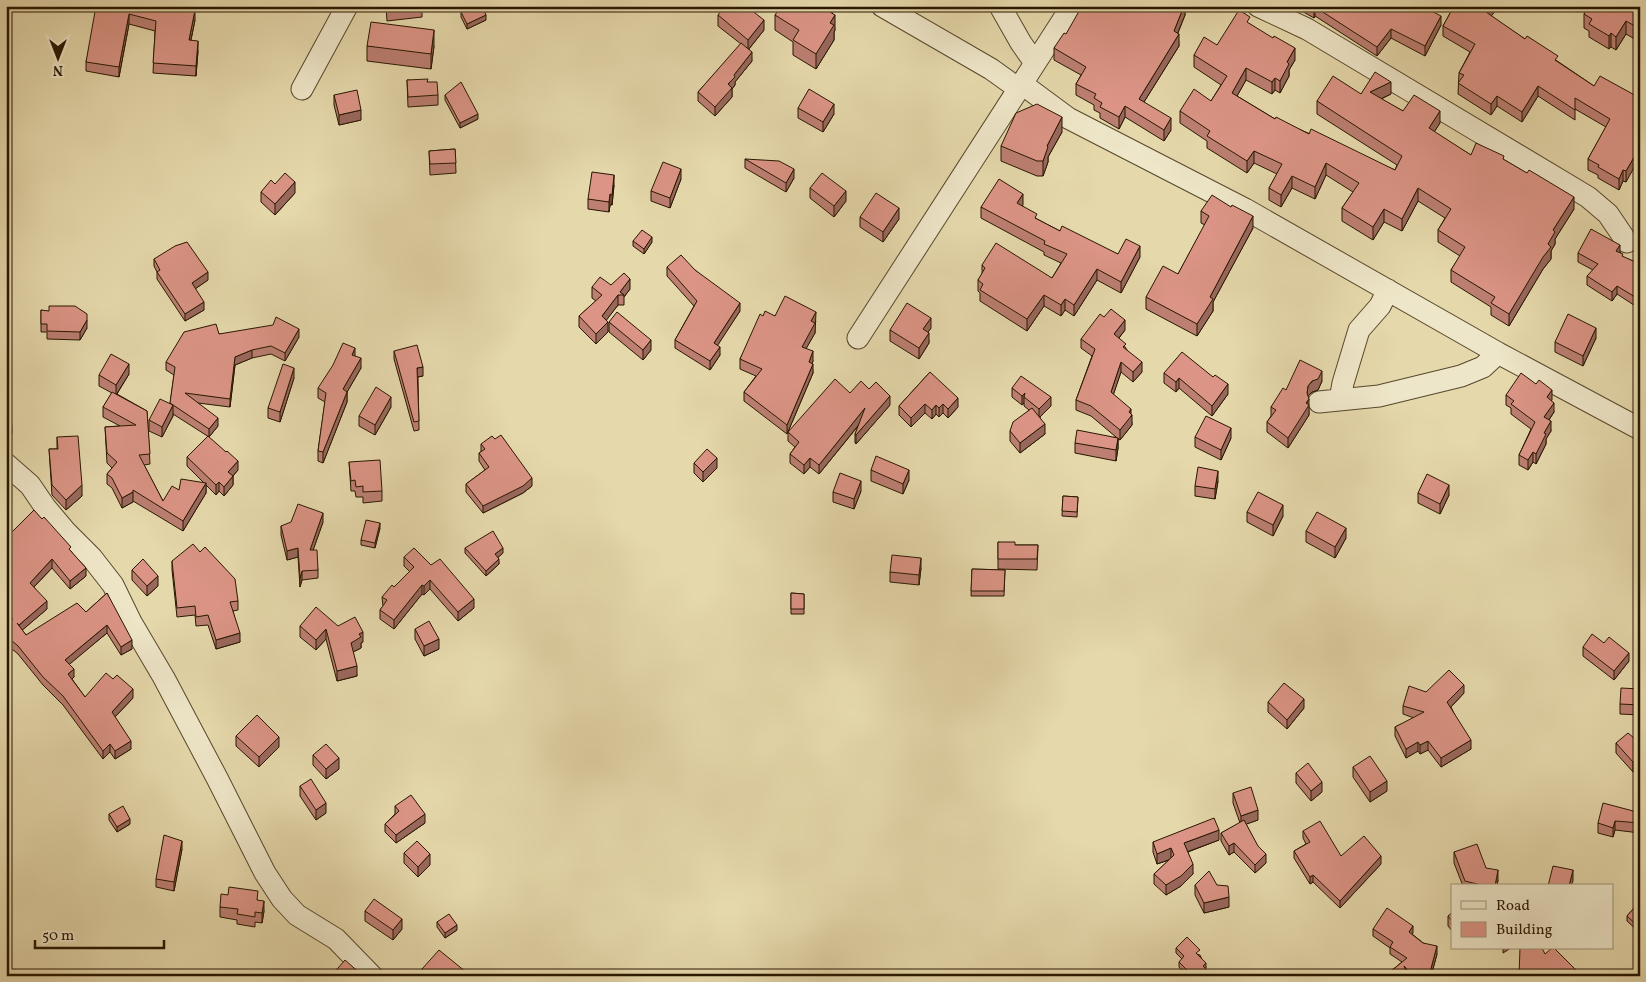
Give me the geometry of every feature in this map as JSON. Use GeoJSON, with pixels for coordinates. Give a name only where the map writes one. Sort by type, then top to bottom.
{"type":"FeatureCollection","features":[{"type":"Feature","properties":{"kind":"street"},"geometry":{"type":"LineString","coordinates":[[302,88],[347,6]]}},
{"type":"Feature","properties":{"kind":"street"},"geometry":{"type":"LineString","coordinates":[[882,6],[1020,86],[1068,118],[1245,209],[1498,352],[1640,429]]}},
{"type":"Feature","properties":{"kind":"street"},"geometry":{"type":"LineString","coordinates":[[1000,6],[1035,64]]}},
{"type":"Feature","properties":{"kind":"street"},"geometry":{"type":"LineString","coordinates":[[858,338],[1072,6]]}},
{"type":"Feature","properties":{"kind":"street"},"geometry":{"type":"LineString","coordinates":[[1258,6],[1306,29],[1588,198],[1608,214],[1626,242]]}},
{"type":"Feature","properties":{"kind":"street"},"geometry":{"type":"LineString","coordinates":[[1340,400],[1343,383],[1359,330],[1380,306],[1388,290]]}},
{"type":"Feature","properties":{"kind":"street"},"geometry":{"type":"LineString","coordinates":[[1319,402],[1379,396],[1461,376],[1483,366],[1498,352]]}},
{"type":"Feature","properties":{"kind":"street"},"geometry":{"type":"LineString","coordinates":[[6,464],[30,485],[45,507],[92,558],[113,586],[217,778],[264,873],[282,899],[297,915],[336,939],[372,976]]}},
{"type":"Feature","properties":{"kind":"building"},"geometry":{"type":"Polygon","coordinates":[[[96,6],[100,8],[100,6],[182,6],[195,10],[189,40],[198,41],[196,66],[153,63],[156,21],[129,14],[119,67],[86,62],[96,6]]]}},
{"type":"Feature","properties":{"kind":"building"},"geometry":{"type":"Polygon","coordinates":[[[387,6],[422,6],[422,7],[387,11],[387,6]]]}},
{"type":"Feature","properties":{"kind":"building"},"geometry":{"type":"Polygon","coordinates":[[[473,6],[482,6],[486,15],[467,24],[461,12],[473,6]]]}},
{"type":"Feature","properties":{"kind":"building"},"geometry":{"type":"Polygon","coordinates":[[[725,6],[731,6],[737,11],[740,6],[746,6],[764,20],[748,40],[718,15],[725,6]]]}},
{"type":"Feature","properties":{"kind":"building"},"geometry":{"type":"Polygon","coordinates":[[[781,6],[827,6],[825,9],[835,15],[830,23],[834,25],[816,54],[793,40],[799,30],[775,15],[781,6]]]}},
{"type":"Feature","properties":{"kind":"building"},"geometry":{"type":"Polygon","coordinates":[[[1082,6],[1102,6],[1104,8],[1105,6],[1184,6],[1174,31],[1179,34],[1139,99],[1171,118],[1164,130],[1125,106],[1119,117],[1100,107],[1102,103],[1094,98],[1096,94],[1076,84],[1086,67],[1054,48],[1064,33],[1066,34],[1082,6]]]}},
{"type":"Feature","properties":{"kind":"building"},"geometry":{"type":"Polygon","coordinates":[[[1310,6],[1403,6],[1409,11],[1412,6],[1422,6],[1441,16],[1425,46],[1391,29],[1377,47],[1315,7],[1310,6]]]}},
{"type":"Feature","properties":{"kind":"building"},"geometry":{"type":"Polygon","coordinates":[[[1454,6],[1490,6],[1486,12],[1525,39],[1527,36],[1558,56],[1555,60],[1594,86],[1600,76],[1640,98],[1640,147],[1626,171],[1623,170],[1619,179],[1588,159],[1610,119],[1575,98],[1575,110],[1538,86],[1522,112],[1497,96],[1491,104],[1458,83],[1464,75],[1459,73],[1475,44],[1443,26],[1454,6]]]}},
{"type":"Feature","properties":{"kind":"building"},"geometry":{"type":"Polygon","coordinates":[[[1589,6],[1628,6],[1634,10],[1636,6],[1640,6],[1640,29],[1626,21],[1616,37],[1611,33],[1609,36],[1589,24],[1592,19],[1584,14],[1589,6]]]}},
{"type":"Feature","properties":{"kind":"building"},"geometry":{"type":"Polygon","coordinates":[[[1239,10],[1250,17],[1247,22],[1273,38],[1274,36],[1295,48],[1280,81],[1275,78],[1272,82],[1246,68],[1232,93],[1275,119],[1276,117],[1309,134],[1311,129],[1395,170],[1402,156],[1317,101],[1333,76],[1361,94],[1375,72],[1391,82],[1370,92],[1403,111],[1414,95],[1440,111],[1429,128],[1471,155],[1476,143],[1504,156],[1503,159],[1527,173],[1529,170],[1574,197],[1553,230],[1555,232],[1548,244],[1551,247],[1509,314],[1491,303],[1495,297],[1451,270],[1465,247],[1438,230],[1451,209],[1418,188],[1402,219],[1384,209],[1373,227],[1342,208],[1359,183],[1326,163],[1315,187],[1292,176],[1281,195],[1269,188],[1282,164],[1254,151],[1247,161],[1207,136],[1210,131],[1180,111],[1194,89],[1211,101],[1227,76],[1194,55],[1204,37],[1217,45],[1239,10]]]}},
{"type":"Feature","properties":{"kind":"building"},"geometry":{"type":"Polygon","coordinates":[[[371,22],[434,30],[431,54],[367,46],[371,22]]]}},
{"type":"Feature","properties":{"kind":"building"},"geometry":{"type":"Polygon","coordinates":[[[741,43],[752,52],[728,84],[732,88],[715,107],[698,92],[741,43]]]}},
{"type":"Feature","properties":{"kind":"building"},"geometry":{"type":"Polygon","coordinates":[[[428,79],[427,82],[437,82],[438,95],[408,97],[407,80],[428,79]]]}},
{"type":"Feature","properties":{"kind":"building"},"geometry":{"type":"Polygon","coordinates":[[[461,82],[478,114],[460,123],[445,95],[461,82]]]}},
{"type":"Feature","properties":{"kind":"building"},"geometry":{"type":"Polygon","coordinates":[[[809,89],[834,104],[823,122],[798,108],[809,89]]]}},
{"type":"Feature","properties":{"kind":"building"},"geometry":{"type":"Polygon","coordinates":[[[357,90],[361,110],[339,115],[334,95],[357,90]]]}},
{"type":"Feature","properties":{"kind":"building"},"geometry":{"type":"Polygon","coordinates":[[[1037,104],[1062,117],[1047,146],[1043,161],[1037,161],[1001,146],[1016,113],[1037,104]]]}},
{"type":"Feature","properties":{"kind":"building"},"geometry":{"type":"Polygon","coordinates":[[[455,149],[456,163],[430,164],[429,151],[455,149]]]}},
{"type":"Feature","properties":{"kind":"building"},"geometry":{"type":"Polygon","coordinates":[[[745,159],[779,161],[794,169],[786,183],[745,159]]]}},
{"type":"Feature","properties":{"kind":"building"},"geometry":{"type":"Polygon","coordinates":[[[663,162],[681,169],[670,198],[651,191],[663,162]]]}},
{"type":"Feature","properties":{"kind":"building"},"geometry":{"type":"Polygon","coordinates":[[[592,172],[614,175],[612,195],[610,194],[609,202],[588,199],[592,172]]]}},
{"type":"Feature","properties":{"kind":"building"},"geometry":{"type":"Polygon","coordinates":[[[285,173],[295,182],[275,204],[261,192],[271,180],[275,184],[285,173]]]}},
{"type":"Feature","properties":{"kind":"building"},"geometry":{"type":"Polygon","coordinates":[[[822,173],[846,191],[834,206],[810,188],[822,173]]]}},
{"type":"Feature","properties":{"kind":"building"},"geometry":{"type":"Polygon","coordinates":[[[999,179],[1023,194],[1017,203],[1037,214],[1035,218],[1060,231],[1062,226],[1118,254],[1126,239],[1140,246],[1121,282],[1097,269],[1074,305],[1065,299],[1061,305],[1044,295],[1027,319],[980,290],[983,284],[978,280],[985,268],[982,265],[996,243],[1052,278],[1067,254],[1044,244],[1045,241],[981,207],[999,179]]]}},
{"type":"Feature","properties":{"kind":"building"},"geometry":{"type":"Polygon","coordinates":[[[876,193],[899,208],[883,232],[860,217],[876,193]]]}},
{"type":"Feature","properties":{"kind":"building"},"geometry":{"type":"Polygon","coordinates":[[[1212,195],[1231,207],[1232,205],[1253,216],[1210,297],[1213,299],[1197,324],[1146,297],[1163,266],[1178,274],[1209,216],[1201,211],[1212,195]]]}},
{"type":"Feature","properties":{"kind":"building"},"geometry":{"type":"Polygon","coordinates":[[[1591,229],[1620,245],[1616,251],[1623,254],[1622,256],[1640,264],[1640,300],[1617,286],[1612,292],[1587,276],[1598,264],[1578,253],[1591,229]]]}},
{"type":"Feature","properties":{"kind":"building"},"geometry":{"type":"Polygon","coordinates":[[[642,230],[652,237],[644,249],[633,241],[642,230]]]}},
{"type":"Feature","properties":{"kind":"building"},"geometry":{"type":"Polygon","coordinates":[[[187,242],[208,272],[192,283],[204,302],[185,314],[157,272],[160,270],[154,259],[175,246],[187,242]]]}},
{"type":"Feature","properties":{"kind":"building"},"geometry":{"type":"Polygon","coordinates":[[[681,255],[695,270],[740,303],[714,343],[720,347],[710,361],[675,340],[697,301],[667,267],[681,255]]]}},
{"type":"Feature","properties":{"kind":"building"},"geometry":{"type":"Polygon","coordinates":[[[624,273],[630,279],[620,292],[624,295],[618,295],[602,316],[608,322],[596,334],[579,316],[602,295],[592,287],[600,277],[611,285],[624,273]]]}},
{"type":"Feature","properties":{"kind":"building"},"geometry":{"type":"Polygon","coordinates":[[[785,296],[816,312],[811,321],[815,323],[802,347],[813,351],[809,362],[813,364],[787,425],[744,392],[762,369],[740,359],[760,314],[763,316],[765,311],[775,316],[785,296]]]}},
{"type":"Feature","properties":{"kind":"building"},"geometry":{"type":"Polygon","coordinates":[[[907,303],[931,318],[923,329],[929,333],[919,348],[890,330],[907,303]]]}},
{"type":"Feature","properties":{"kind":"building"},"geometry":{"type":"Polygon","coordinates":[[[49,306],[75,306],[87,314],[87,320],[80,332],[47,331],[47,324],[41,324],[41,310],[49,311],[49,306]]]}},
{"type":"Feature","properties":{"kind":"building"},"geometry":{"type":"Polygon","coordinates":[[[1111,309],[1125,320],[1114,334],[1126,344],[1123,347],[1142,362],[1133,372],[1121,362],[1111,392],[1131,409],[1129,412],[1132,415],[1120,430],[1091,406],[1076,400],[1095,349],[1081,339],[1100,314],[1104,317],[1111,309]]]}},
{"type":"Feature","properties":{"kind":"building"},"geometry":{"type":"Polygon","coordinates":[[[617,312],[651,340],[643,350],[609,322],[617,312]]]}},
{"type":"Feature","properties":{"kind":"building"},"geometry":{"type":"Polygon","coordinates":[[[1568,314],[1596,328],[1583,356],[1555,342],[1568,314]]]}},
{"type":"Feature","properties":{"kind":"building"},"geometry":{"type":"Polygon","coordinates":[[[276,317],[299,329],[285,353],[271,346],[252,350],[235,357],[230,399],[185,393],[218,418],[209,429],[170,403],[175,367],[166,362],[184,332],[216,324],[219,334],[273,325],[276,317]]]}},
{"type":"Feature","properties":{"kind":"building"},"geometry":{"type":"Polygon","coordinates":[[[343,343],[355,348],[352,355],[361,358],[343,389],[347,392],[323,452],[318,451],[326,393],[318,388],[333,365],[343,343]]]}},
{"type":"Feature","properties":{"kind":"building"},"geometry":{"type":"Polygon","coordinates":[[[417,345],[423,367],[417,368],[419,421],[414,422],[394,351],[417,345]]]}},
{"type":"Feature","properties":{"kind":"building"},"geometry":{"type":"Polygon","coordinates":[[[1182,352],[1213,377],[1215,375],[1228,384],[1212,406],[1179,378],[1176,382],[1164,373],[1182,352]]]}},
{"type":"Feature","properties":{"kind":"building"},"geometry":{"type":"Polygon","coordinates":[[[111,354],[129,364],[116,385],[99,375],[111,354]]]}},
{"type":"Feature","properties":{"kind":"building"},"geometry":{"type":"Polygon","coordinates":[[[1300,360],[1322,371],[1318,379],[1312,381],[1308,386],[1307,393],[1309,399],[1306,403],[1309,405],[1288,438],[1267,422],[1276,410],[1271,407],[1283,388],[1286,390],[1300,360]]]}},
{"type":"Feature","properties":{"kind":"building"},"geometry":{"type":"Polygon","coordinates":[[[283,364],[294,368],[280,412],[268,408],[283,364]]]}},
{"type":"Feature","properties":{"kind":"building"},"geometry":{"type":"Polygon","coordinates":[[[930,372],[958,398],[948,409],[943,404],[939,408],[936,405],[932,410],[925,404],[911,418],[899,406],[930,372]]]}},
{"type":"Feature","properties":{"kind":"building"},"geometry":{"type":"Polygon","coordinates":[[[1521,373],[1536,384],[1539,380],[1552,390],[1547,397],[1554,403],[1544,417],[1551,421],[1544,433],[1546,434],[1536,454],[1533,452],[1528,460],[1519,455],[1535,422],[1511,404],[1514,401],[1506,395],[1521,373]]]}},
{"type":"Feature","properties":{"kind":"building"},"geometry":{"type":"Polygon","coordinates":[[[1021,376],[1051,397],[1039,409],[1024,397],[1025,393],[1022,396],[1012,388],[1021,376]]]}},
{"type":"Feature","properties":{"kind":"building"},"geometry":{"type":"Polygon","coordinates":[[[835,379],[850,393],[861,381],[869,389],[876,382],[890,396],[856,435],[865,408],[819,465],[810,458],[804,465],[790,454],[799,442],[788,432],[835,379]]]}},
{"type":"Feature","properties":{"kind":"building"},"geometry":{"type":"Polygon","coordinates":[[[376,387],[391,397],[375,425],[359,416],[376,387]]]}},
{"type":"Feature","properties":{"kind":"building"},"geometry":{"type":"Polygon","coordinates":[[[112,392],[147,411],[150,454],[139,455],[163,501],[172,486],[179,490],[181,479],[206,483],[183,521],[133,490],[133,492],[122,498],[112,478],[107,474],[117,462],[107,453],[105,427],[136,425],[103,407],[112,392]]]}},
{"type":"Feature","properties":{"kind":"building"},"geometry":{"type":"Polygon","coordinates":[[[160,399],[173,405],[162,427],[149,420],[160,399]]]}},
{"type":"Feature","properties":{"kind":"building"},"geometry":{"type":"Polygon","coordinates":[[[1032,408],[1045,424],[1020,443],[1010,431],[1013,422],[1032,408]]]}},
{"type":"Feature","properties":{"kind":"building"},"geometry":{"type":"Polygon","coordinates":[[[1206,416],[1231,428],[1221,450],[1195,437],[1206,416]]]}},
{"type":"Feature","properties":{"kind":"building"},"geometry":{"type":"Polygon","coordinates":[[[6,419],[12,425],[6,429],[6,419]]]}},
{"type":"Feature","properties":{"kind":"building"},"geometry":{"type":"Polygon","coordinates":[[[1077,430],[1118,438],[1116,450],[1075,443],[1077,430]]]}},
{"type":"Feature","properties":{"kind":"building"},"geometry":{"type":"Polygon","coordinates":[[[501,435],[532,478],[523,486],[483,506],[466,484],[489,467],[479,453],[485,449],[481,444],[492,436],[495,439],[501,435]]]}},
{"type":"Feature","properties":{"kind":"building"},"geometry":{"type":"Polygon","coordinates":[[[78,436],[82,485],[66,500],[52,485],[49,449],[58,449],[57,437],[78,436]]]}},
{"type":"Feature","properties":{"kind":"building"},"geometry":{"type":"Polygon","coordinates":[[[208,436],[238,461],[228,472],[233,476],[224,487],[219,482],[216,485],[187,457],[208,436]]]}},
{"type":"Feature","properties":{"kind":"building"},"geometry":{"type":"Polygon","coordinates":[[[707,449],[717,458],[703,472],[694,463],[707,449]]]}},
{"type":"Feature","properties":{"kind":"building"},"geometry":{"type":"Polygon","coordinates":[[[876,456],[909,470],[903,484],[871,470],[876,456]]]}},
{"type":"Feature","properties":{"kind":"building"},"geometry":{"type":"Polygon","coordinates":[[[380,460],[382,491],[363,492],[363,486],[356,487],[355,480],[351,481],[349,462],[380,460]]]}},
{"type":"Feature","properties":{"kind":"building"},"geometry":{"type":"Polygon","coordinates":[[[1198,467],[1218,471],[1215,489],[1195,486],[1198,467]]]}},
{"type":"Feature","properties":{"kind":"building"},"geometry":{"type":"Polygon","coordinates":[[[840,473],[861,481],[854,499],[833,492],[840,473]]]}},
{"type":"Feature","properties":{"kind":"building"},"geometry":{"type":"Polygon","coordinates":[[[1427,474],[1449,485],[1440,504],[1418,493],[1427,474]]]}},
{"type":"Feature","properties":{"kind":"building"},"geometry":{"type":"Polygon","coordinates":[[[1258,492],[1283,505],[1273,525],[1247,512],[1258,492]]]}},
{"type":"Feature","properties":{"kind":"building"},"geometry":{"type":"Polygon","coordinates":[[[1063,496],[1078,497],[1077,512],[1062,511],[1063,496]]]}},
{"type":"Feature","properties":{"kind":"building"},"geometry":{"type":"Polygon","coordinates":[[[298,504],[323,513],[310,550],[317,550],[318,570],[302,571],[300,578],[298,548],[287,551],[281,526],[291,522],[298,504]]]}},
{"type":"Feature","properties":{"kind":"building"},"geometry":{"type":"Polygon","coordinates":[[[34,510],[42,519],[44,517],[71,547],[69,549],[86,568],[70,581],[52,559],[30,583],[47,601],[19,625],[17,623],[26,635],[77,603],[86,612],[107,593],[132,640],[121,647],[107,625],[65,660],[74,669],[68,674],[85,697],[106,673],[113,679],[117,675],[133,689],[112,712],[131,741],[115,751],[110,744],[103,751],[63,696],[43,677],[18,646],[6,636],[6,626],[13,619],[6,613],[6,530],[10,534],[34,510]]]}},
{"type":"Feature","properties":{"kind":"building"},"geometry":{"type":"Polygon","coordinates":[[[1317,512],[1346,528],[1335,547],[1306,531],[1317,512]]]}},
{"type":"Feature","properties":{"kind":"building"},"geometry":{"type":"Polygon","coordinates":[[[366,520],[380,523],[375,543],[361,540],[366,520]]]}},
{"type":"Feature","properties":{"kind":"building"},"geometry":{"type":"Polygon","coordinates":[[[493,531],[503,548],[495,554],[499,559],[486,571],[465,548],[493,531]]]}},
{"type":"Feature","properties":{"kind":"building"},"geometry":{"type":"Polygon","coordinates":[[[998,542],[1015,542],[1015,545],[1038,545],[1037,559],[998,559],[998,542]]]}},
{"type":"Feature","properties":{"kind":"building"},"geometry":{"type":"Polygon","coordinates":[[[193,544],[200,552],[205,547],[235,579],[238,601],[230,602],[240,633],[216,640],[208,615],[196,617],[195,606],[177,608],[172,561],[193,544]]]}},
{"type":"Feature","properties":{"kind":"building"},"geometry":{"type":"Polygon","coordinates":[[[414,548],[431,565],[440,559],[474,599],[458,612],[430,580],[424,586],[422,585],[394,620],[380,610],[387,600],[382,597],[392,585],[394,587],[414,567],[404,557],[414,548]]]}},
{"type":"Feature","properties":{"kind":"building"},"geometry":{"type":"Polygon","coordinates":[[[892,555],[921,558],[919,575],[890,572],[892,555]]]}},
{"type":"Feature","properties":{"kind":"building"},"geometry":{"type":"Polygon","coordinates":[[[143,559],[158,576],[147,586],[132,570],[143,559]]]}},
{"type":"Feature","properties":{"kind":"building"},"geometry":{"type":"Polygon","coordinates":[[[972,569],[1005,570],[1004,591],[971,591],[972,569]]]}},
{"type":"Feature","properties":{"kind":"building"},"geometry":{"type":"Polygon","coordinates":[[[791,593],[804,594],[804,609],[791,609],[791,593]]]}},
{"type":"Feature","properties":{"kind":"building"},"geometry":{"type":"Polygon","coordinates":[[[316,607],[338,626],[355,617],[363,632],[359,634],[361,637],[351,643],[357,666],[337,671],[326,629],[316,640],[300,626],[316,607]]]}},
{"type":"Feature","properties":{"kind":"building"},"geometry":{"type":"Polygon","coordinates":[[[429,621],[439,639],[424,646],[415,629],[429,621]]]}},
{"type":"Feature","properties":{"kind":"building"},"geometry":{"type":"Polygon","coordinates":[[[1592,634],[1604,643],[1609,637],[1629,653],[1614,671],[1583,647],[1592,634]]]}},
{"type":"Feature","properties":{"kind":"building"},"geometry":{"type":"Polygon","coordinates":[[[1449,670],[1464,685],[1447,702],[1471,740],[1441,758],[1428,741],[1420,745],[1418,742],[1406,749],[1395,727],[1424,712],[1403,706],[1409,686],[1426,692],[1449,670]]]}},
{"type":"Feature","properties":{"kind":"building"},"geometry":{"type":"Polygon","coordinates":[[[1284,683],[1304,699],[1287,720],[1268,702],[1284,683]]]}},
{"type":"Feature","properties":{"kind":"building"},"geometry":{"type":"Polygon","coordinates":[[[1621,688],[1640,689],[1640,705],[1620,704],[1621,688]]]}},
{"type":"Feature","properties":{"kind":"building"},"geometry":{"type":"Polygon","coordinates":[[[257,715],[279,737],[259,757],[236,736],[257,715]]]}},
{"type":"Feature","properties":{"kind":"building"},"geometry":{"type":"Polygon","coordinates":[[[1628,733],[1640,743],[1640,757],[1633,762],[1616,743],[1628,733]]]}},
{"type":"Feature","properties":{"kind":"building"},"geometry":{"type":"Polygon","coordinates":[[[326,744],[339,758],[326,769],[313,755],[326,744]]]}},
{"type":"Feature","properties":{"kind":"building"},"geometry":{"type":"Polygon","coordinates":[[[1370,756],[1387,781],[1370,792],[1353,767],[1370,756]]]}},
{"type":"Feature","properties":{"kind":"building"},"geometry":{"type":"Polygon","coordinates":[[[1308,763],[1322,782],[1311,791],[1296,773],[1308,763]]]}},
{"type":"Feature","properties":{"kind":"building"},"geometry":{"type":"Polygon","coordinates":[[[311,779],[326,803],[316,810],[300,786],[311,779]]]}},
{"type":"Feature","properties":{"kind":"building"},"geometry":{"type":"Polygon","coordinates":[[[1640,781],[1640,823],[1615,821],[1613,828],[1598,823],[1603,803],[1637,812],[1640,781]]]}},
{"type":"Feature","properties":{"kind":"building"},"geometry":{"type":"Polygon","coordinates":[[[1251,787],[1258,810],[1241,816],[1233,793],[1251,787]]]}},
{"type":"Feature","properties":{"kind":"building"},"geometry":{"type":"Polygon","coordinates":[[[411,795],[425,814],[396,835],[385,824],[399,811],[395,806],[411,795]]]}},
{"type":"Feature","properties":{"kind":"building"},"geometry":{"type":"Polygon","coordinates":[[[123,806],[130,819],[117,827],[109,814],[123,806]]]}},
{"type":"Feature","properties":{"kind":"building"},"geometry":{"type":"Polygon","coordinates":[[[1214,818],[1219,830],[1184,843],[1193,864],[1181,876],[1166,885],[1154,874],[1174,855],[1171,848],[1157,854],[1153,842],[1214,818]]]}},
{"type":"Feature","properties":{"kind":"building"},"geometry":{"type":"Polygon","coordinates":[[[1244,820],[1258,846],[1266,854],[1255,865],[1234,843],[1229,846],[1221,833],[1244,820]]]}},
{"type":"Feature","properties":{"kind":"building"},"geometry":{"type":"Polygon","coordinates":[[[1320,821],[1341,856],[1364,836],[1381,856],[1340,901],[1313,875],[1310,877],[1294,851],[1310,842],[1303,831],[1320,821]]]}},
{"type":"Feature","properties":{"kind":"building"},"geometry":{"type":"Polygon","coordinates":[[[164,835],[182,841],[174,882],[156,879],[164,835]]]}},
{"type":"Feature","properties":{"kind":"building"},"geometry":{"type":"Polygon","coordinates":[[[417,841],[430,854],[418,867],[404,853],[417,841]]]}},
{"type":"Feature","properties":{"kind":"building"},"geometry":{"type":"Polygon","coordinates":[[[1477,844],[1486,868],[1498,870],[1495,884],[1477,884],[1465,881],[1454,852],[1477,844]]]}},
{"type":"Feature","properties":{"kind":"building"},"geometry":{"type":"Polygon","coordinates":[[[1553,866],[1573,870],[1570,884],[1548,884],[1553,866]]]}},
{"type":"Feature","properties":{"kind":"building"},"geometry":{"type":"Polygon","coordinates":[[[1209,871],[1217,885],[1228,886],[1229,897],[1204,903],[1195,885],[1209,871]]]}},
{"type":"Feature","properties":{"kind":"building"},"geometry":{"type":"Polygon","coordinates":[[[229,887],[258,891],[257,900],[264,901],[262,913],[255,912],[255,917],[237,914],[238,909],[220,907],[221,894],[228,895],[229,887]]]}},
{"type":"Feature","properties":{"kind":"building"},"geometry":{"type":"Polygon","coordinates":[[[374,899],[402,919],[393,930],[365,911],[374,899]]]}},
{"type":"Feature","properties":{"kind":"building"},"geometry":{"type":"Polygon","coordinates":[[[1640,901],[1640,928],[1627,916],[1640,901]]]}},
{"type":"Feature","properties":{"kind":"building"},"geometry":{"type":"Polygon","coordinates":[[[1387,908],[1413,926],[1409,932],[1423,943],[1437,946],[1429,976],[1413,976],[1404,966],[1408,976],[1385,976],[1407,958],[1390,947],[1393,942],[1373,929],[1387,908]]]}},
{"type":"Feature","properties":{"kind":"building"},"geometry":{"type":"Polygon","coordinates":[[[449,914],[457,925],[445,933],[437,922],[449,914]]]}},
{"type":"Feature","properties":{"kind":"building"},"geometry":{"type":"Polygon","coordinates":[[[1187,937],[1200,950],[1196,953],[1206,963],[1203,966],[1210,973],[1207,976],[1185,976],[1189,972],[1179,962],[1184,956],[1176,948],[1187,937]]]}},
{"type":"Feature","properties":{"kind":"building"},"geometry":{"type":"Polygon","coordinates":[[[439,950],[466,972],[463,976],[429,976],[422,969],[439,950]]]}},
{"type":"Feature","properties":{"kind":"building"},"geometry":{"type":"Polygon","coordinates":[[[1520,950],[1543,950],[1545,954],[1550,950],[1556,950],[1581,975],[1580,976],[1519,976],[1520,950]]]}},
{"type":"Feature","properties":{"kind":"building"},"geometry":{"type":"Polygon","coordinates":[[[345,960],[362,975],[331,976],[345,960]]]}}]}
